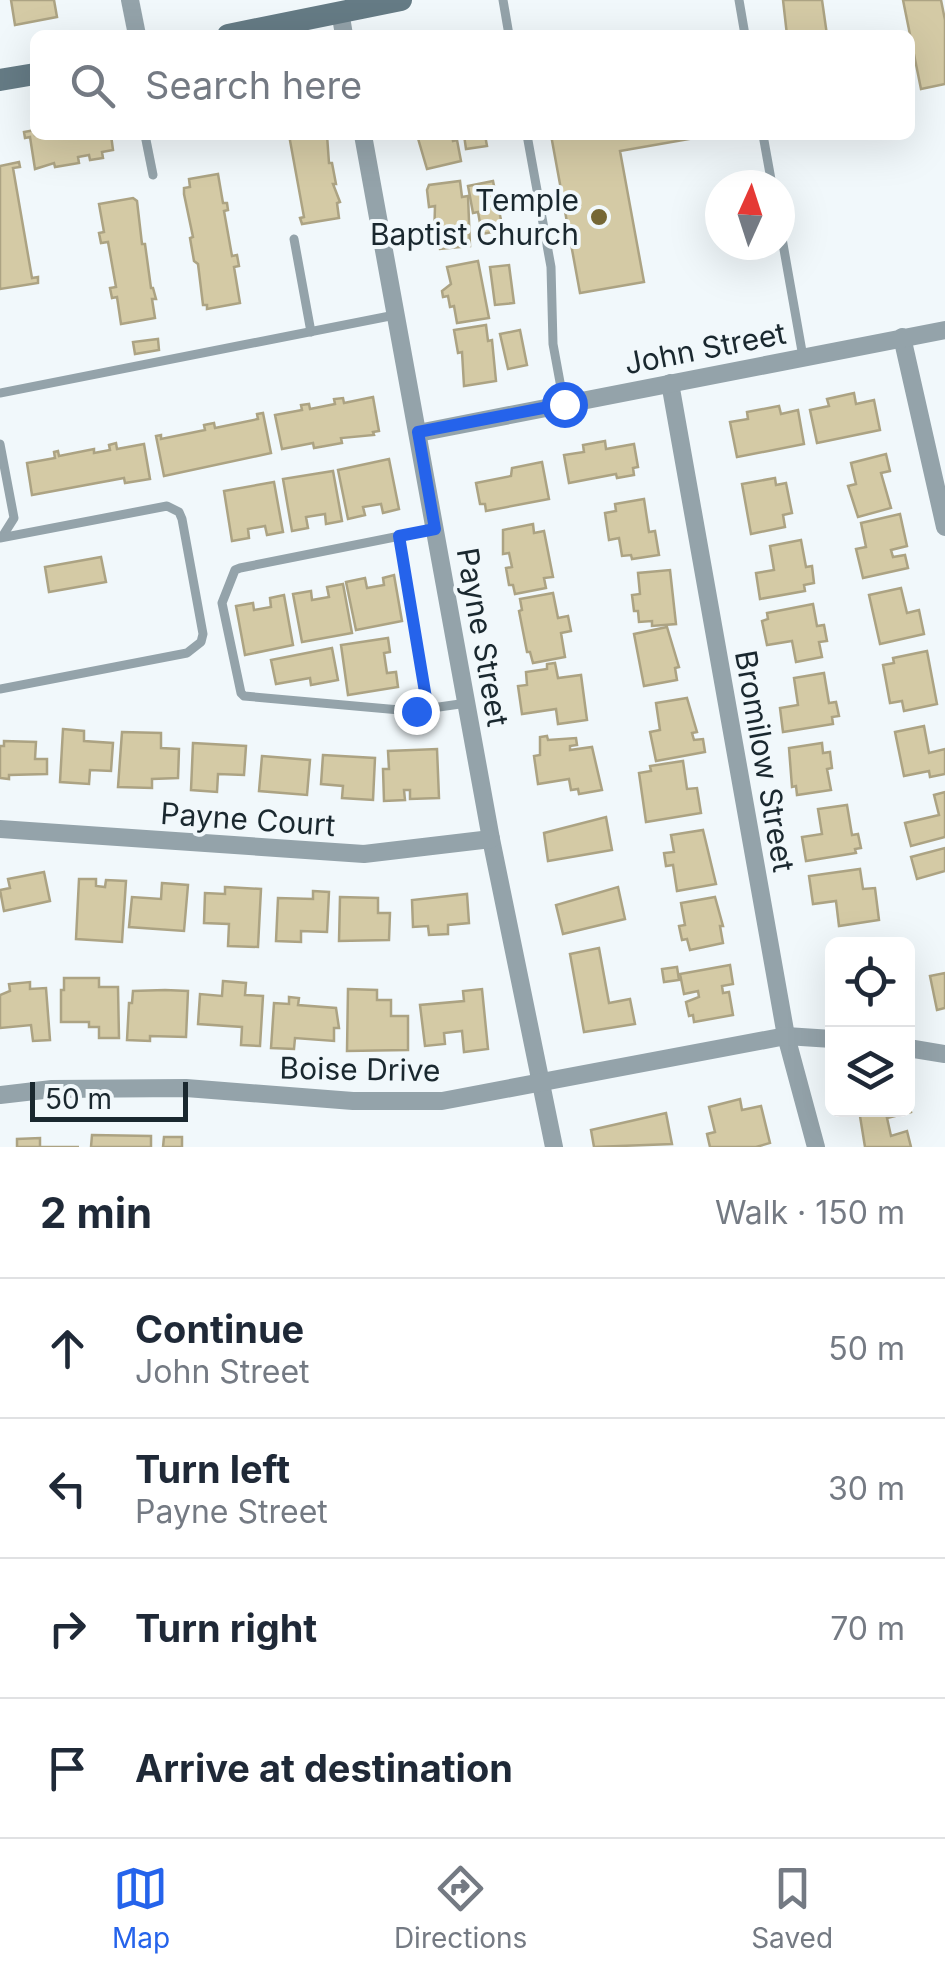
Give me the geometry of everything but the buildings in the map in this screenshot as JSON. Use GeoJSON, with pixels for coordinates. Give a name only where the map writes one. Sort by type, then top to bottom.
{"type":"FeatureCollection","features":[{"type":"Feature","properties":{"kind":"main road"},"geometry":{"type":"LineString","coordinates":[[276,30],[342,23],[401,0]]}},
{"type":"Feature","properties":{"kind":"main road"},"geometry":{"type":"LineString","coordinates":[[0,80],[30,75]]}},
{"type":"Feature","properties":{"kind":"street"},"geometry":{"type":"LineString","coordinates":[[130,0],[136,30]]}},
{"type":"Feature","properties":{"kind":"street","name":"Payne Street"},"geometry":{"type":"LineString","coordinates":[[364,140],[491,839],[554,1147]]}},
{"type":"Feature","properties":{"kind":"street","name":"John Street"},"geometry":{"type":"LineString","coordinates":[[418,432],[945,330]]}},
{"type":"Feature","properties":{"kind":"street"},"geometry":{"type":"LineString","coordinates":[[902,337],[945,527]]}},
{"type":"Feature","properties":{"kind":"street","name":"Bromilow Street"},"geometry":{"type":"LineString","coordinates":[[670,383],[786,1036],[816,1147]]}},
{"type":"Feature","properties":{"kind":"street","name":"Payne Court"},"geometry":{"type":"LineString","coordinates":[[0,829],[364,854],[491,839]]}},
{"type":"Feature","properties":{"kind":"street","name":"Boise Drive"},"geometry":{"type":"LineString","coordinates":[[0,1095],[52,1089],[186,1088],[353,1101],[442,1100],[786,1036],[825,1039]]}},
{"type":"Feature","properties":{"kind":"street"},"geometry":{"type":"LineString","coordinates":[[915,1049],[945,1054]]}},
{"type":"Feature","properties":{"kind":"lane"},"geometry":{"type":"LineString","coordinates":[[503,0],[508,30]]}},
{"type":"Feature","properties":{"kind":"lane"},"geometry":{"type":"LineString","coordinates":[[739,0],[745,30]]}},
{"type":"Feature","properties":{"kind":"lane"},"geometry":{"type":"LineString","coordinates":[[146,140],[154,176]]}},
{"type":"Feature","properties":{"kind":"lane"},"geometry":{"type":"LineString","coordinates":[[528,140],[551,267],[553,344],[564,404]]}},
{"type":"Feature","properties":{"kind":"lane"},"geometry":{"type":"LineString","coordinates":[[765,140],[770,170]]}},
{"type":"Feature","properties":{"kind":"lane"},"geometry":{"type":"LineString","coordinates":[[294,239],[310,332]]}},
{"type":"Feature","properties":{"kind":"lane"},"geometry":{"type":"LineString","coordinates":[[786,260],[803,357]]}},
{"type":"Feature","properties":{"kind":"lane"},"geometry":{"type":"LineString","coordinates":[[0,393],[396,315]]}},
{"type":"Feature","properties":{"kind":"lane"},"geometry":{"type":"LineString","coordinates":[[0,444],[14,518],[1,538]]}},
{"type":"Feature","properties":{"kind":"lane"},"geometry":{"type":"LineString","coordinates":[[0,689],[187,653],[202,642],[203,634],[182,519],[174,508],[167,506],[1,538]]}},
{"type":"Feature","properties":{"kind":"lane"},"geometry":{"type":"LineString","coordinates":[[435,529],[240,568],[235,570],[222,603],[244,696],[393,710],[428,710],[467,703]]}},
{"type":"Feature","properties":{"kind":"lane"},"geometry":{"type":"LineString","coordinates":[[399,536],[428,710]]}},
{"type":"Feature","properties":{"kind":"place","name":"Temple Baptist Church"},"geometry":{"type":"Point","coordinates":[599,217]}},
{"type":"Feature","properties":{"kind":"route"},"geometry":{"type":"LineString","coordinates":[[416,711],[428,710],[399,536],[435,529],[418,432],[564,404]]}}]}
